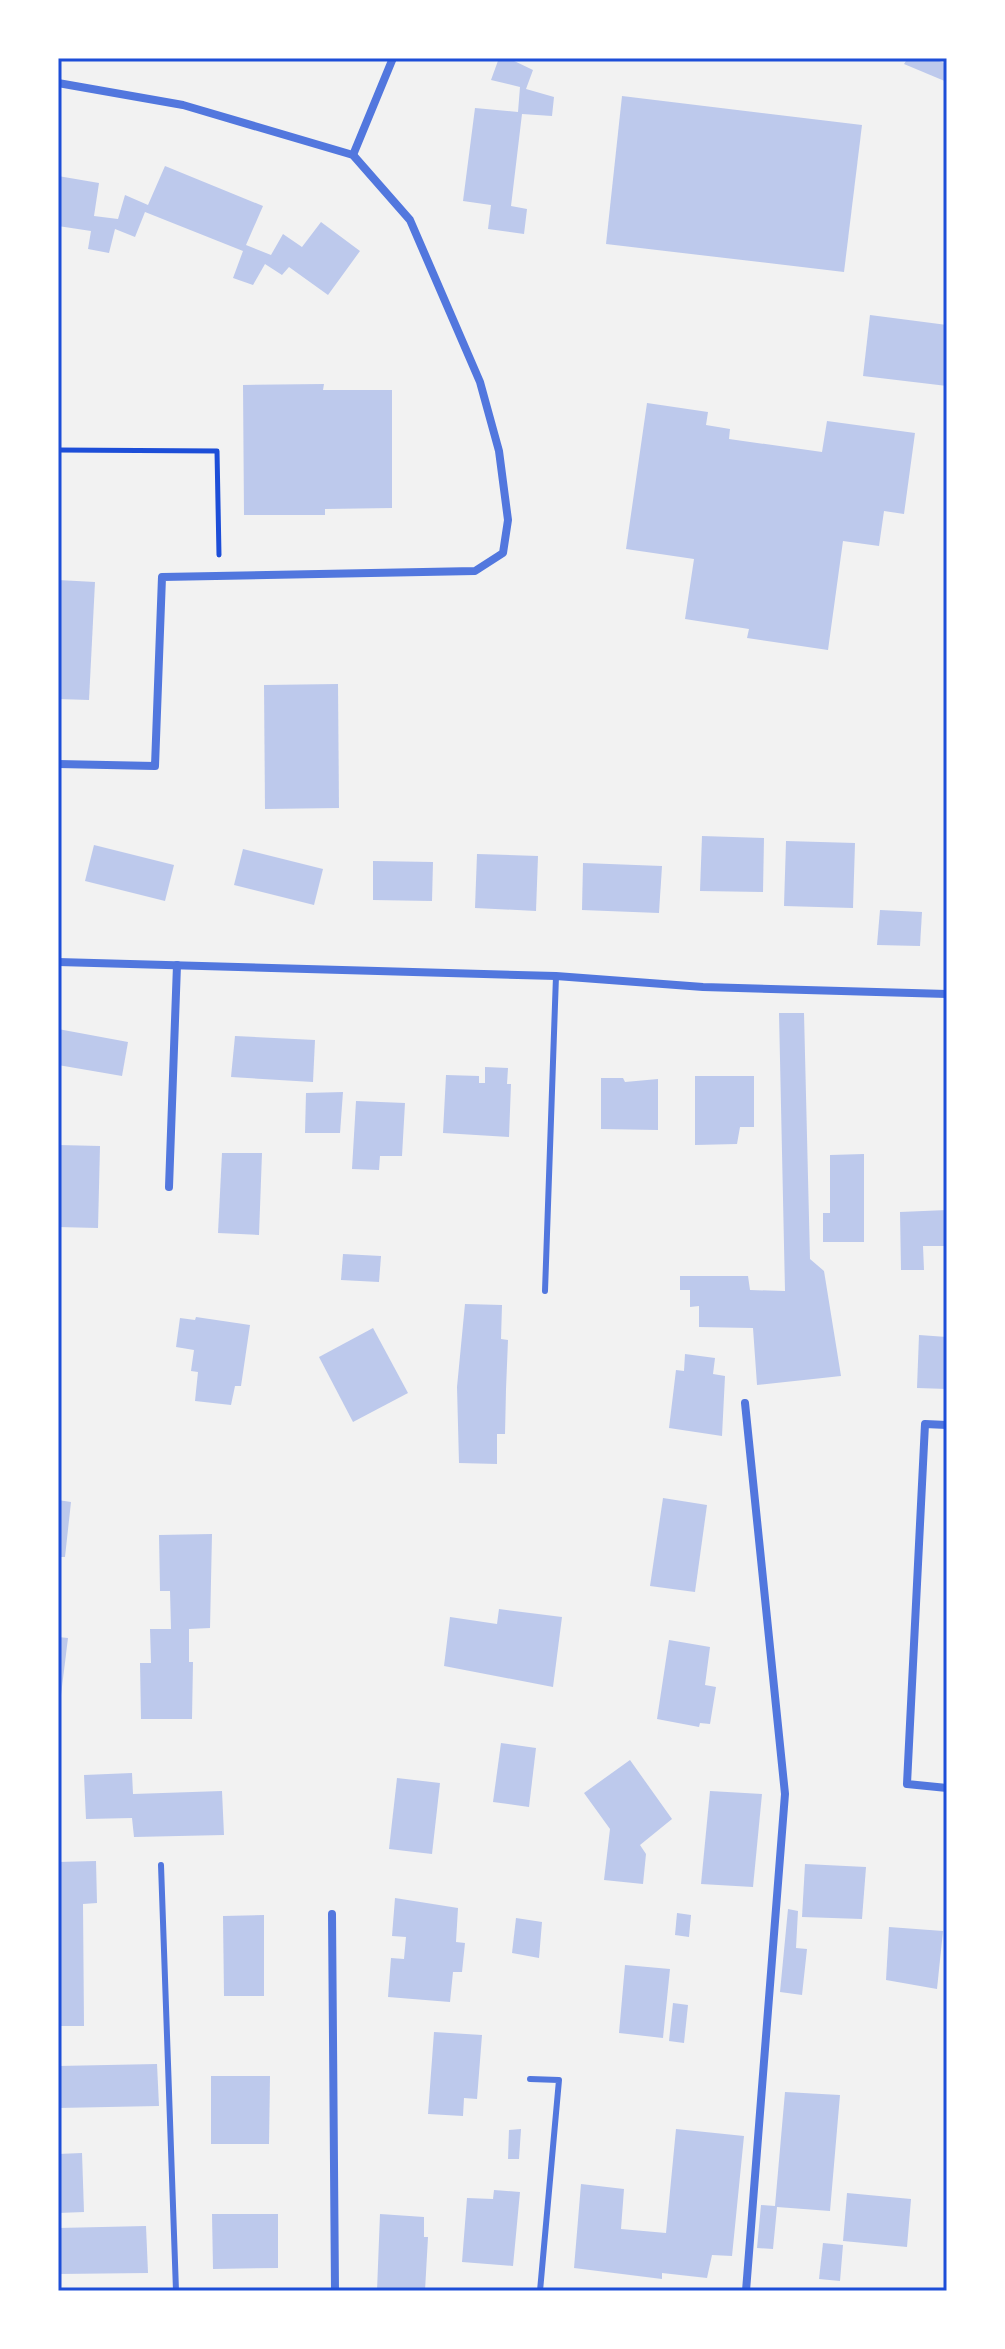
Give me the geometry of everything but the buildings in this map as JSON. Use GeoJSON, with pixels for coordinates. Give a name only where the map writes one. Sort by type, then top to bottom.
{"type":"FeatureCollection","features":[{"type":"Feature","properties":{"kind":"street"},"geometry":{"type":"LineString","coordinates":[[353,155],[393,58]]}},
{"type":"Feature","properties":{"kind":"street"},"geometry":{"type":"LineString","coordinates":[[58,83],[183,105],[353,155],[410,220],[480,382],[499,451],[508,520],[503,553],[475,571],[162,577],[155,766],[58,764]]}},
{"type":"Feature","properties":{"kind":"street"},"geometry":{"type":"LineString","coordinates":[[58,962],[556,976],[703,987],[947,994]]}},
{"type":"Feature","properties":{"kind":"street"},"geometry":{"type":"LineString","coordinates":[[169,1187],[177,965]]}},
{"type":"Feature","properties":{"kind":"street"},"geometry":{"type":"LineString","coordinates":[[745,1403],[785,1794],[746,2291]]}},
{"type":"Feature","properties":{"kind":"street"},"geometry":{"type":"LineString","coordinates":[[947,1425],[925,1424],[907,1784],[947,1788]]}},
{"type":"Feature","properties":{"kind":"street"},"geometry":{"type":"LineString","coordinates":[[332,1914],[335,2291]]}},
{"type":"Feature","properties":{"kind":"lane"},"geometry":{"type":"LineString","coordinates":[[545,1291],[556,976]]}},
{"type":"Feature","properties":{"kind":"lane"},"geometry":{"type":"LineString","coordinates":[[161,1865],[176,2291]]}},
{"type":"Feature","properties":{"kind":"lane"},"geometry":{"type":"LineString","coordinates":[[530,2079],[559,2080],[540,2291]]}},
{"type":"Feature","properties":{"kind":"path"},"geometry":{"type":"LineString","coordinates":[[58,450],[217,451],[220,576]]}}]}
